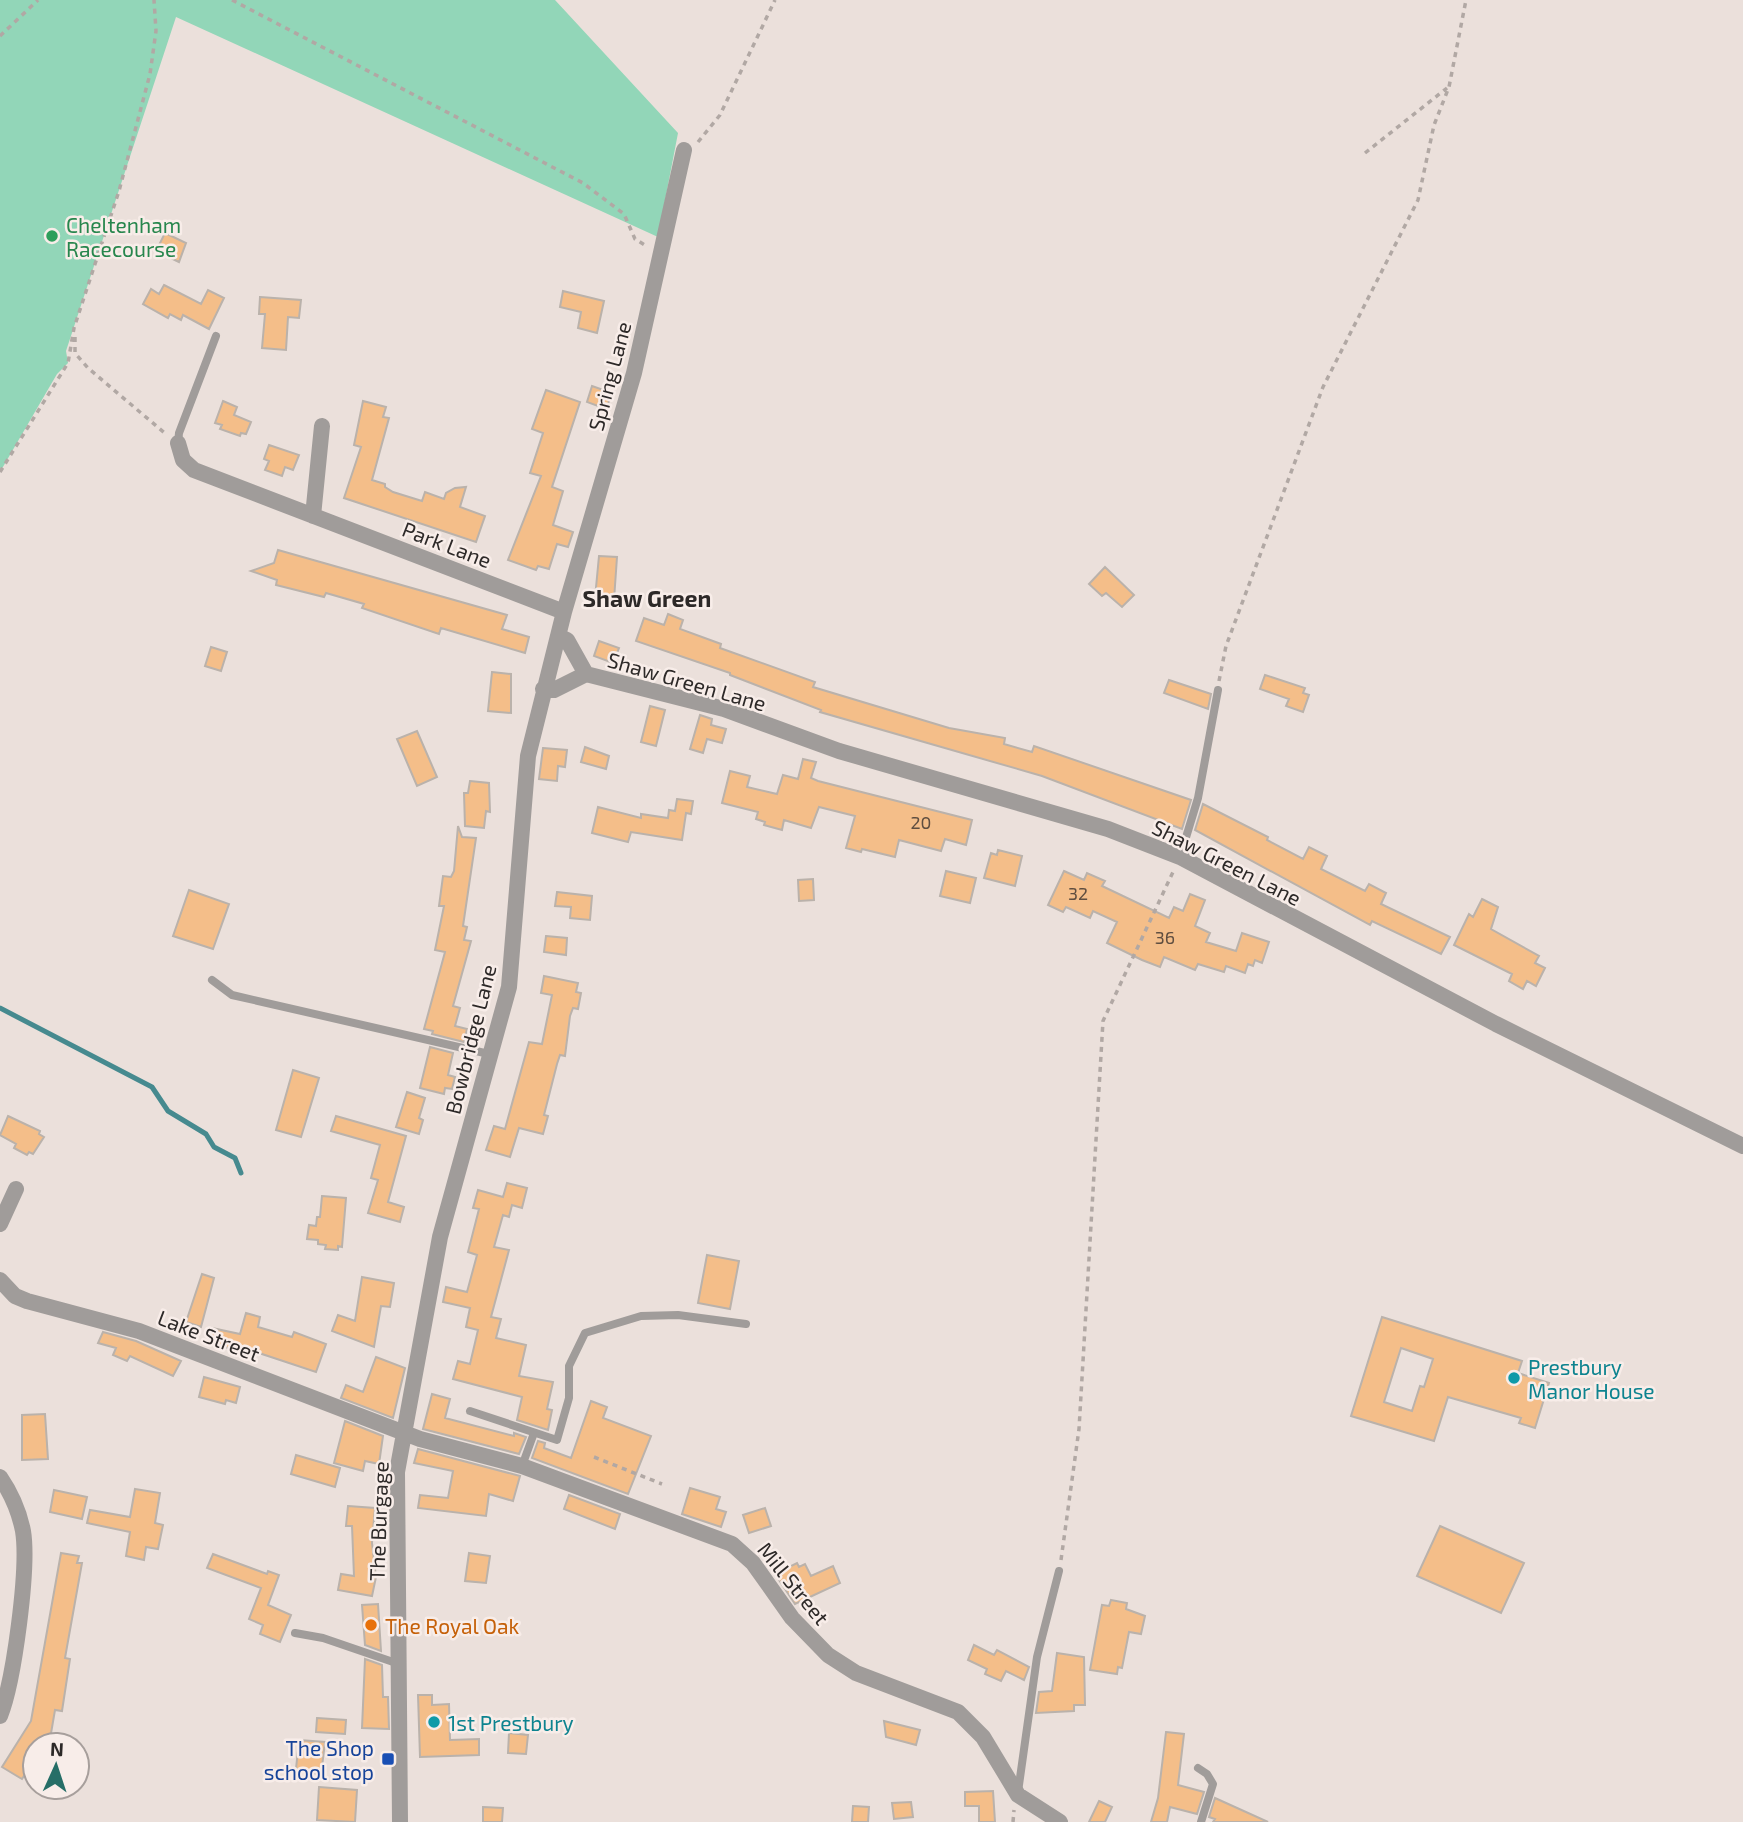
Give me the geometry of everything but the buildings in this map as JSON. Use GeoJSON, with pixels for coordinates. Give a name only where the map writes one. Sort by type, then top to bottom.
{"type":"FeatureCollection","features":[{"type":"Feature","properties":{"kind":"street","name":"Spring Lane"},"geometry":{"type":"LineString","coordinates":[[564,612],[634,373],[684,150]]}},
{"type":"Feature","properties":{"kind":"street"},"geometry":{"type":"LineString","coordinates":[[313,516],[322,426]]}},
{"type":"Feature","properties":{"kind":"street","name":"Park Lane"},"geometry":{"type":"LineString","coordinates":[[178,443],[183,460],[194,470],[564,612]]}},
{"type":"Feature","properties":{"kind":"street","name":"Bowbridge Lane"},"geometry":{"type":"LineString","coordinates":[[405,1432],[440,1237],[509,987],[528,756],[564,612]]}},
{"type":"Feature","properties":{"kind":"street","name":"Shaw Green Lane"},"geometry":{"type":"LineString","coordinates":[[558,636],[567,640],[586,674],[724,709],[839,751],[1108,829],[1180,857],[1496,1024],[1743,1146]]}},
{"type":"Feature","properties":{"kind":"street"},"geometry":{"type":"LineString","coordinates":[[544,689],[554,690],[586,674]]}},
{"type":"Feature","properties":{"kind":"street"},"geometry":{"type":"LineString","coordinates":[[0,1224],[16,1189]]}},
{"type":"Feature","properties":{"kind":"street","name":"Lake Street"},"geometry":{"type":"LineString","coordinates":[[0,1280],[15,1296],[27,1301],[139,1331],[405,1432]]}},
{"type":"Feature","properties":{"kind":"street","name":"Mill Street"},"geometry":{"type":"LineString","coordinates":[[405,1432],[420,1439],[522,1466],[732,1544],[753,1563],[792,1618],[828,1655],[856,1672],[948,1707],[968,1719],[983,1737],[1018,1795],[1060,1822]]}},
{"type":"Feature","properties":{"kind":"street","name":"The Burgage"},"geometry":{"type":"LineString","coordinates":[[400,1822],[396,1511],[397,1472],[405,1432]]}},
{"type":"Feature","properties":{"kind":"street"},"geometry":{"type":"LineString","coordinates":[[0,1477],[15,1502],[24,1544],[11,1678],[0,1716]]}},
{"type":"Feature","properties":{"kind":"lane"},"geometry":{"type":"LineString","coordinates":[[178,443],[179,433],[216,336]]}},
{"type":"Feature","properties":{"kind":"lane"},"geometry":{"type":"LineString","coordinates":[[1180,857],[1198,798],[1218,690]]}},
{"type":"Feature","properties":{"kind":"lane"},"geometry":{"type":"LineString","coordinates":[[212,980],[232,995],[489,1054]]}},
{"type":"Feature","properties":{"kind":"lane"},"geometry":{"type":"LineString","coordinates":[[470,1411],[558,1440],[569,1398],[569,1366],[585,1333],[641,1315],[678,1315],[746,1324]]}},
{"type":"Feature","properties":{"kind":"lane"},"geometry":{"type":"LineString","coordinates":[[522,1466],[534,1433]]}},
{"type":"Feature","properties":{"kind":"lane"},"geometry":{"type":"LineString","coordinates":[[1018,1795],[1037,1657],[1059,1571]]}},
{"type":"Feature","properties":{"kind":"lane"},"geometry":{"type":"LineString","coordinates":[[295,1633],[323,1638],[399,1664]]}},
{"type":"Feature","properties":{"kind":"lane"},"geometry":{"type":"LineString","coordinates":[[1198,1768],[1207,1774],[1213,1784],[1201,1822]]}},
{"type":"Feature","properties":{"kind":"path"},"geometry":{"type":"LineString","coordinates":[[0,36],[38,0]]}},
{"type":"Feature","properties":{"kind":"path"},"geometry":{"type":"LineString","coordinates":[[0,472],[68,363],[74,328],[120,191],[150,74],[156,31],[155,0]]}},
{"type":"Feature","properties":{"kind":"path"},"geometry":{"type":"LineString","coordinates":[[232,0],[583,183],[624,214],[635,239],[662,255]]}},
{"type":"Feature","properties":{"kind":"path"},"geometry":{"type":"LineString","coordinates":[[684,150],[696,145],[720,115],[775,0]]}},
{"type":"Feature","properties":{"kind":"path"},"geometry":{"type":"LineString","coordinates":[[1218,690],[1226,646],[1323,387],[1418,200],[1433,125],[1449,87],[1466,0]]}},
{"type":"Feature","properties":{"kind":"path"},"geometry":{"type":"LineString","coordinates":[[1365,153],[1449,87]]}},
{"type":"Feature","properties":{"kind":"path"},"geometry":{"type":"LineString","coordinates":[[74,328],[75,353],[88,368],[178,443]]}},
{"type":"Feature","properties":{"kind":"path"},"geometry":{"type":"LineString","coordinates":[[1059,1571],[1079,1429],[1103,1021],[1180,857]]}},
{"type":"Feature","properties":{"kind":"path"},"geometry":{"type":"LineString","coordinates":[[594,1457],[662,1484]]}},
{"type":"Feature","properties":{"kind":"green space","name":"Cheltenham Racecourse"},"geometry":{"type":"Polygon","coordinates":[[[0,0],[555,0],[678,133],[658,237],[176,17],[66,351],[68,363],[57,374],[0,472],[0,0]]]}},
{"type":"Feature","properties":{"kind":"waterway"},"geometry":{"type":"LineString","coordinates":[[0,1008],[152,1087],[168,1111],[206,1134],[214,1147],[235,1158],[241,1173]]}},
{"type":"Feature","properties":{"kind":"place","name":"Cheltenham Racecourse"},"geometry":{"type":"Point","coordinates":[52,236]}},
{"type":"Feature","properties":{"kind":"place","name":"Prestbury Manor House"},"geometry":{"type":"Point","coordinates":[1514,1378]}},
{"type":"Feature","properties":{"kind":"place","name":"The Royal Oak"},"geometry":{"type":"Point","coordinates":[371,1625]}},
{"type":"Feature","properties":{"kind":"place","name":"1st Prestbury"},"geometry":{"type":"Point","coordinates":[434,1722]}},
{"type":"Feature","properties":{"kind":"place","name":"The Shop school stop"},"geometry":{"type":"Point","coordinates":[388,1759]}},
{"type":"Feature","properties":{"kind":"district","name":"Shaw Green"},"geometry":{"type":"Point","coordinates":[647,598]}}]}
